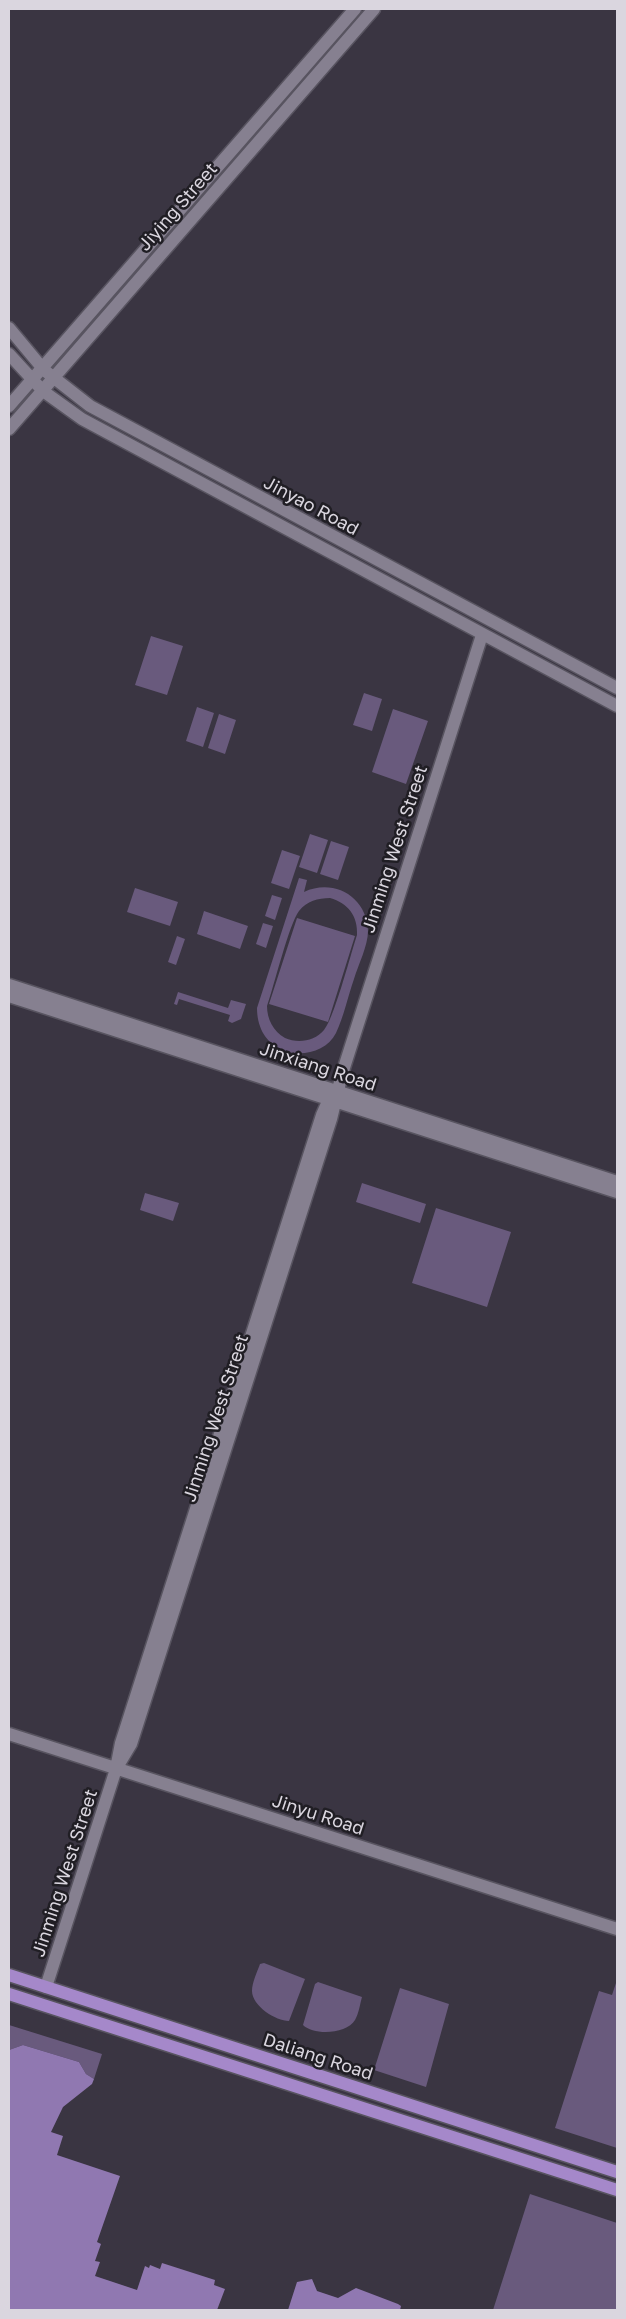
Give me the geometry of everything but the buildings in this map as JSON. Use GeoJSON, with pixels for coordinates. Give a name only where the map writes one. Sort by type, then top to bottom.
{"type":"FeatureCollection","features":[{"type":"Feature","properties":{"kind":"main road","name":"Daliang Road"},"geometry":{"type":"LineString","coordinates":[[9,1975],[617,2172]]}},
{"type":"Feature","properties":{"kind":"main road","name":"Daliang Road"},"geometry":{"type":"LineString","coordinates":[[9,1994],[617,2190]]}},
{"type":"Feature","properties":{"kind":"street","name":"Jiying Street"},"geometry":{"type":"LineString","coordinates":[[9,406],[355,9]]}},
{"type":"Feature","properties":{"kind":"street","name":"Jiying Street"},"geometry":{"type":"LineString","coordinates":[[9,428],[374,9]]}},
{"type":"Feature","properties":{"kind":"street","name":"Jinyao Road"},"geometry":{"type":"LineString","coordinates":[[9,328],[52,378],[75,396],[105,414],[617,688]]}},
{"type":"Feature","properties":{"kind":"street","name":"Jinyao Road"},"geometry":{"type":"LineString","coordinates":[[9,354],[42,390],[97,428],[617,706]]}},
{"type":"Feature","properties":{"kind":"street","name":"Jinming West Street"},"geometry":{"type":"LineString","coordinates":[[46,1987],[116,1769],[121,1743],[258,1311],[322,1115],[334,1095],[342,1074],[482,635]]}},
{"type":"Feature","properties":{"kind":"street","name":"Jinxiang Road"},"geometry":{"type":"LineString","coordinates":[[9,985],[617,1192]]}},
{"type":"Feature","properties":{"kind":"street","name":"Jinxiang Road"},"geometry":{"type":"LineString","coordinates":[[9,996],[617,1182]]}},
{"type":"Feature","properties":{"kind":"street","name":"Jinyu Road"},"geometry":{"type":"LineString","coordinates":[[9,1734],[617,1930]]}},
{"type":"Feature","properties":{"kind":"shaded area"},"geometry":{"type":"Polygon","coordinates":[[[151,636],[183,646],[167,695],[135,685],[151,636]]]}},
{"type":"Feature","properties":{"kind":"shaded area"},"geometry":{"type":"Polygon","coordinates":[[[364,693],[382,699],[372,731],[353,725],[364,693]]]}},
{"type":"Feature","properties":{"kind":"shaded area"},"geometry":{"type":"Polygon","coordinates":[[[197,707],[214,713],[203,747],[186,741],[197,707]]]}},
{"type":"Feature","properties":{"kind":"shaded area"},"geometry":{"type":"Polygon","coordinates":[[[393,709],[428,721],[406,784],[372,772],[393,709]]]}},
{"type":"Feature","properties":{"kind":"shaded area"},"geometry":{"type":"Polygon","coordinates":[[[219,714],[236,720],[225,754],[208,748],[219,714]]]}},
{"type":"Feature","properties":{"kind":"shaded area"},"geometry":{"type":"Polygon","coordinates":[[[310,834],[328,840],[317,873],[299,867],[310,834]]]}},
{"type":"Feature","properties":{"kind":"shaded area"},"geometry":{"type":"Polygon","coordinates":[[[331,841],[349,847],[338,880],[320,874],[331,841]]]}},
{"type":"Feature","properties":{"kind":"shaded area"},"geometry":{"type":"Polygon","coordinates":[[[282,850],[300,856],[289,889],[271,883],[282,850]]]}},
{"type":"Feature","properties":{"kind":"shaded area"},"geometry":{"type":"Polygon","coordinates":[[[299,878],[307,880],[304,892],[315,888],[327,887],[337,889],[355,900],[362,909],[366,919],[368,937],[341,1020],[331,1040],[326,1045],[311,1052],[295,1053],[280,1049],[274,1046],[262,1032],[257,1008],[299,878]],[[330,898],[321,899],[306,905],[295,918],[286,941],[267,1006],[268,1016],[274,1028],[290,1040],[301,1041],[316,1037],[324,1030],[333,1013],[357,935],[356,922],[351,911],[330,898]]]}},
{"type":"Feature","properties":{"kind":"shaded area"},"geometry":{"type":"Polygon","coordinates":[[[135,888],[178,902],[170,926],[127,912],[135,888]]]}},
{"type":"Feature","properties":{"kind":"shaded area"},"geometry":{"type":"Polygon","coordinates":[[[272,895],[282,898],[275,920],[265,916],[272,895]]]}},
{"type":"Feature","properties":{"kind":"shaded area"},"geometry":{"type":"Polygon","coordinates":[[[204,911],[248,926],[240,949],[197,934],[204,911]]]}},
{"type":"Feature","properties":{"kind":"shaded area"},"geometry":{"type":"Polygon","coordinates":[[[297,918],[355,936],[328,1022],[269,1004],[297,918]]]}},
{"type":"Feature","properties":{"kind":"shaded area"},"geometry":{"type":"Polygon","coordinates":[[[263,923],[273,926],[266,948],[256,944],[263,923]]]}},
{"type":"Feature","properties":{"kind":"shaded area"},"geometry":{"type":"Polygon","coordinates":[[[177,936],[185,939],[176,965],[168,962],[177,936]]]}},
{"type":"Feature","properties":{"kind":"shaded area"},"geometry":{"type":"Polygon","coordinates":[[[178,992],[228,1008],[231,1000],[246,1004],[241,1019],[232,1023],[228,1021],[230,1015],[179,999],[177,1005],[174,1004],[178,992]]]}},
{"type":"Feature","properties":{"kind":"shaded area"},"geometry":{"type":"Polygon","coordinates":[[[362,1183],[426,1204],[420,1223],[356,1202],[362,1183]]]}},
{"type":"Feature","properties":{"kind":"shaded area"},"geometry":{"type":"Polygon","coordinates":[[[145,1193],[179,1203],[173,1221],[140,1210],[145,1193]]]}},
{"type":"Feature","properties":{"kind":"shaded area"},"geometry":{"type":"Polygon","coordinates":[[[436,1208],[511,1232],[487,1307],[412,1283],[436,1208]]]}},
{"type":"Feature","properties":{"kind":"shaded area"},"geometry":{"type":"Polygon","coordinates":[[[264,1963],[305,1979],[289,2021],[266,2012],[253,1997],[252,1988],[255,1978],[260,1964],[264,1963]]]}},
{"type":"Feature","properties":{"kind":"shaded area"},"geometry":{"type":"Polygon","coordinates":[[[617,1980],[617,2148],[555,2128],[599,1991],[612,1995],[617,1980]]]}},
{"type":"Feature","properties":{"kind":"shaded area"},"geometry":{"type":"Polygon","coordinates":[[[318,1982],[362,1997],[355,2020],[351,2025],[338,2031],[322,2032],[308,2029],[303,2025],[315,1984],[318,1982]]]}},
{"type":"Feature","properties":{"kind":"shaded area"},"geometry":{"type":"Polygon","coordinates":[[[400,1988],[449,2004],[426,2087],[374,2070],[400,1988]]]}},
{"type":"Feature","properties":{"kind":"shaded area"},"geometry":{"type":"Polygon","coordinates":[[[9,2025],[102,2054],[94,2079],[86,2074],[79,2062],[23,2045],[9,2050],[9,2025]]]}},
{"type":"Feature","properties":{"kind":"shaded area"},"geometry":{"type":"Polygon","coordinates":[[[23,2045],[79,2062],[86,2074],[94,2079],[92,2084],[63,2107],[51,2132],[63,2136],[57,2155],[120,2176],[97,2242],[101,2244],[95,2261],[100,2262],[95,2276],[137,2290],[145,2266],[149,2268],[150,2265],[160,2269],[162,2263],[215,2280],[214,2285],[225,2289],[217,2310],[9,2310],[9,2050],[23,2045]]]}},
{"type":"Feature","properties":{"kind":"shaded area"},"geometry":{"type":"Polygon","coordinates":[[[530,2194],[617,2223],[617,2310],[493,2310],[530,2194]]]}},
{"type":"Feature","properties":{"kind":"shaded area"},"geometry":{"type":"Polygon","coordinates":[[[312,2279],[317,2291],[338,2298],[356,2288],[398,2304],[401,2306],[400,2310],[288,2310],[297,2282],[312,2279]]]}}]}
